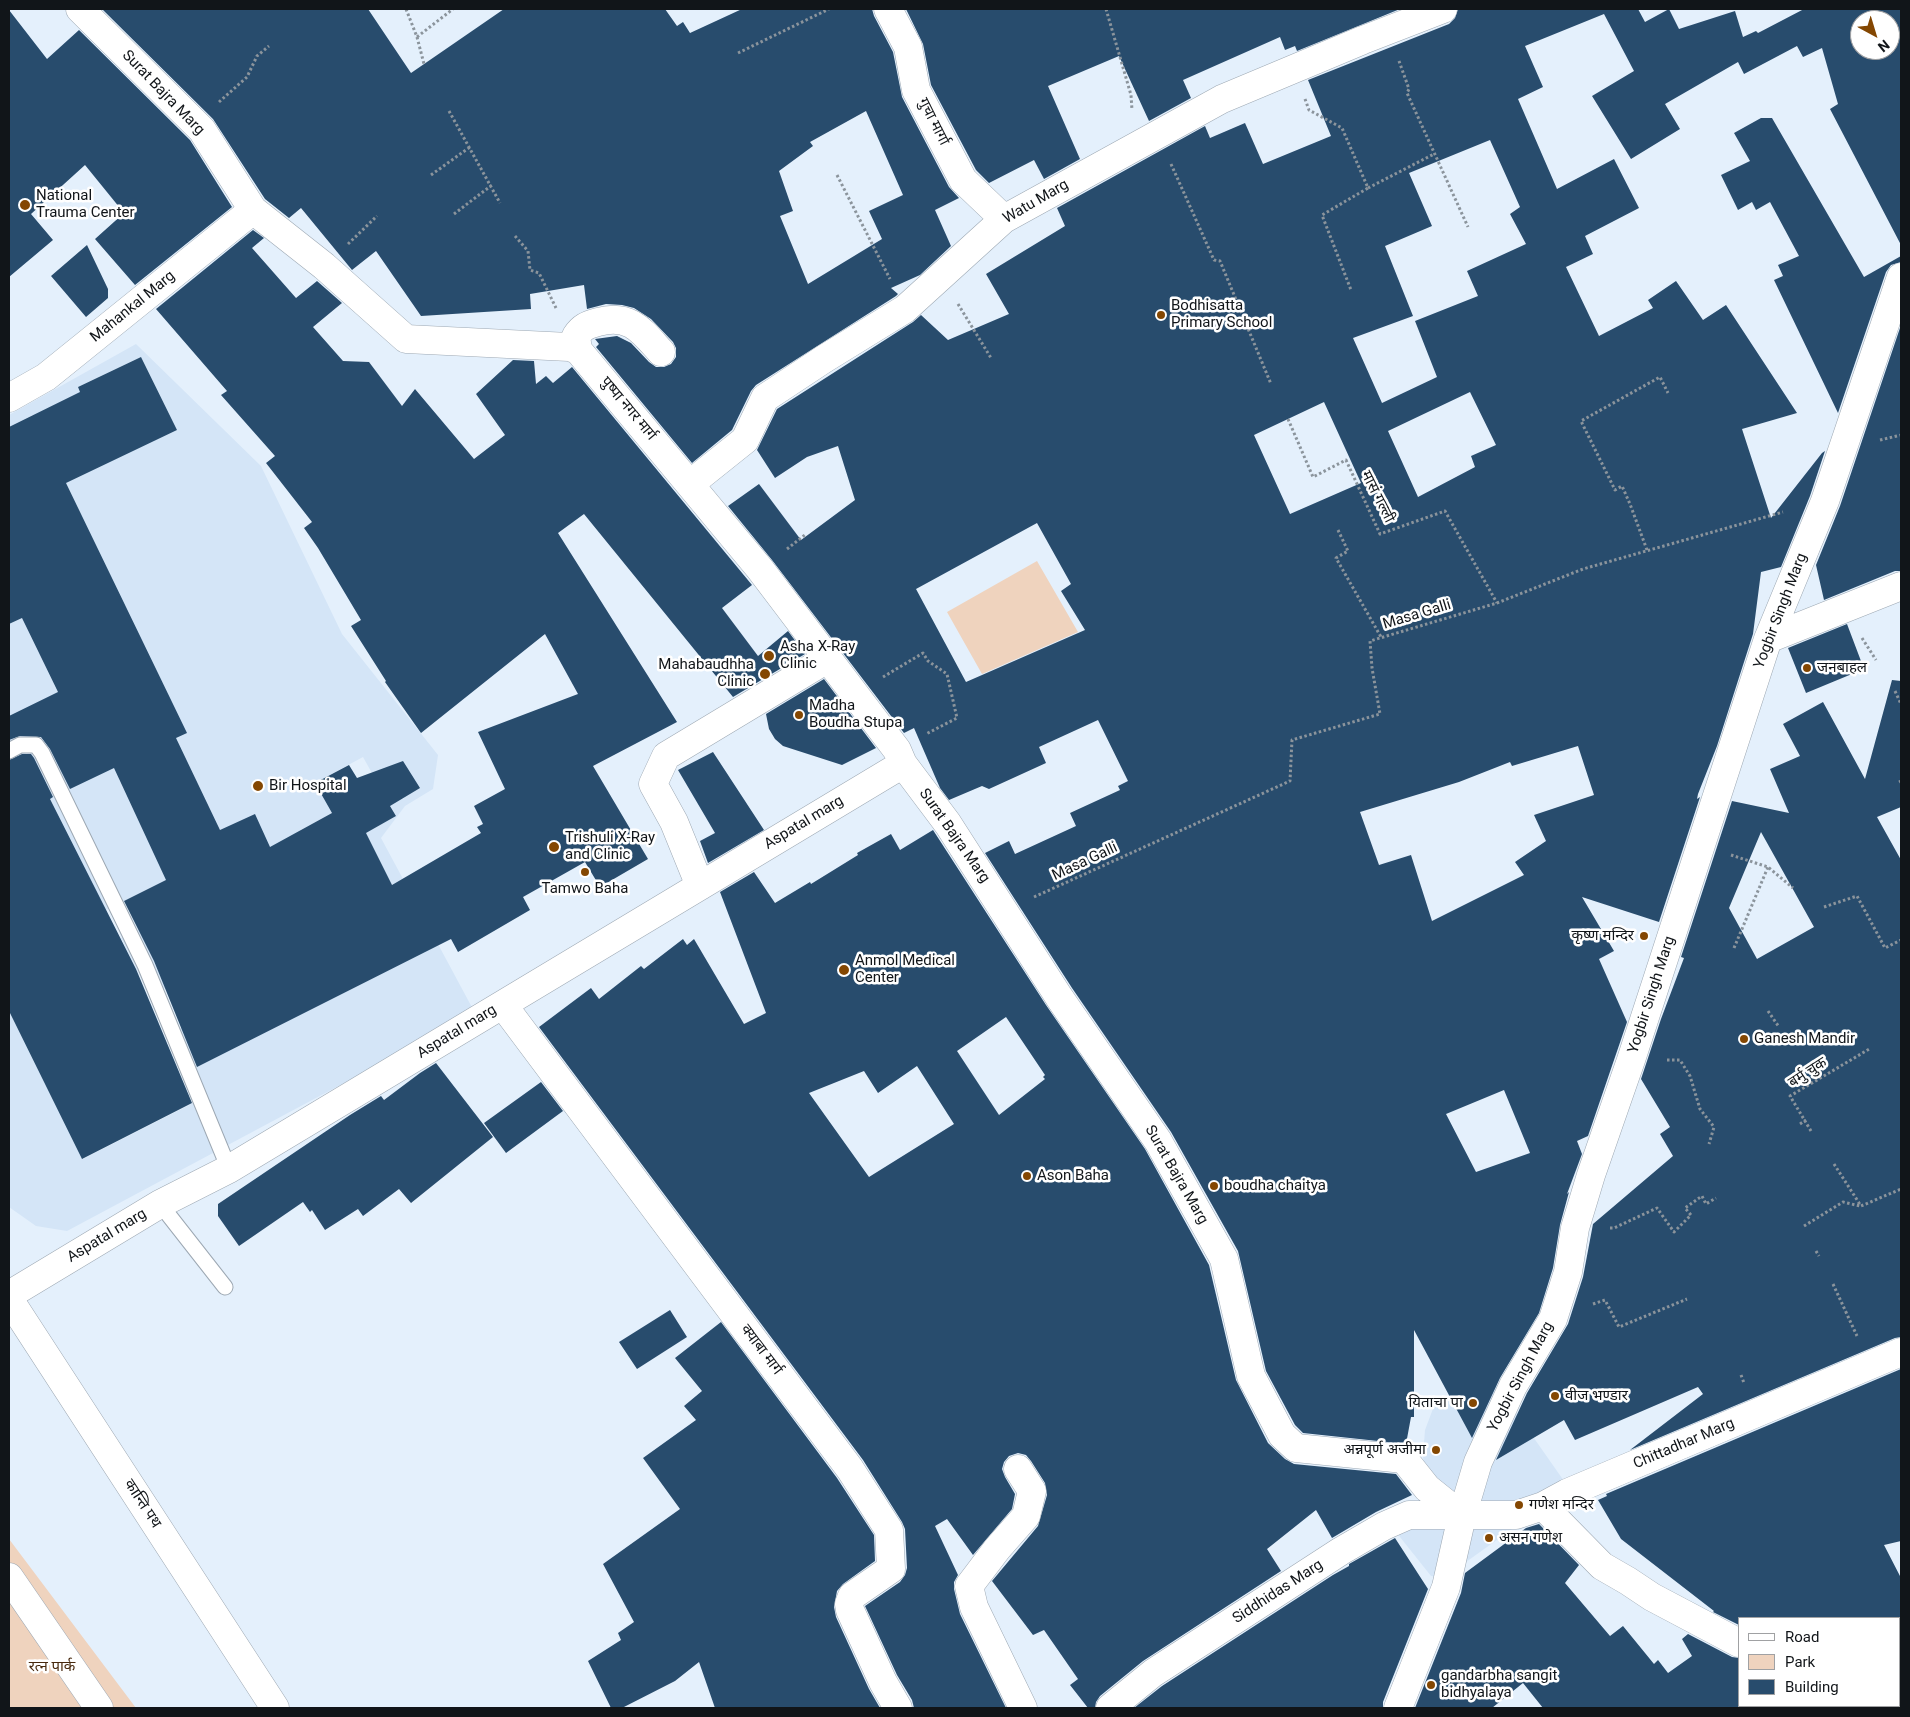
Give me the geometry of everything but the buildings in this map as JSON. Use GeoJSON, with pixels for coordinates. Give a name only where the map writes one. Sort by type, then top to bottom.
{"type":"FeatureCollection","features":[{"type":"Feature","properties":{"kind":"street","name":"Surat Bajra Marg"},"geometry":{"type":"LineString","coordinates":[[80,9],[202,130],[253,210]]}},
{"type":"Feature","properties":{"kind":"street","name":"गुचा मार्गा"},"geometry":{"type":"LineString","coordinates":[[888,9],[908,47],[916,90],[963,180],[1004,219]]}},
{"type":"Feature","properties":{"kind":"street","name":"Watu Marg"},"geometry":{"type":"LineString","coordinates":[[690,484],[744,440],[765,398],[905,309],[1004,219],[1222,99],[1443,9]]}},
{"type":"Feature","properties":{"kind":"street"},"geometry":{"type":"LineString","coordinates":[[253,210],[324,266],[406,339],[578,350],[576,336],[582,327],[617,319],[630,322],[661,352]]}},
{"type":"Feature","properties":{"kind":"street","name":"Mahankal Marg"},"geometry":{"type":"LineString","coordinates":[[9,398],[46,377],[253,210]]}},
{"type":"Feature","properties":{"kind":"street","name":"Yogbir Singh Marg"},"geometry":{"type":"LineString","coordinates":[[1398,1708],[1446,1587],[1462,1516],[1478,1462],[1513,1386],[1553,1319],[1568,1272],[1576,1228],[1591,1175],[1632,1060],[1768,638],[1825,501],[1901,277]]}},
{"type":"Feature","properties":{"kind":"street","name":"पुष्पा नगर मार्ग"},"geometry":{"type":"LineString","coordinates":[[578,350],[760,569],[900,757]]}},
{"type":"Feature","properties":{"kind":"street"},"geometry":{"type":"LineString","coordinates":[[1768,638],[1901,586]]}},
{"type":"Feature","properties":{"kind":"street"},"geometry":{"type":"LineString","coordinates":[[700,886],[674,822],[653,784],[666,756],[827,659]]}},
{"type":"Feature","properties":{"kind":"street","name":"Surat Bajra Marg"},"geometry":{"type":"LineString","coordinates":[[900,757],[948,824],[1058,997],[1158,1141],[1224,1259],[1251,1376],[1282,1435],[1296,1448],[1404,1459],[1427,1488],[1462,1516]]}},
{"type":"Feature","properties":{"kind":"street","name":"Aspatal marg"},"geometry":{"type":"LineString","coordinates":[[9,1295],[160,1204],[229,1169],[503,1005],[700,886],[900,757]]}},
{"type":"Feature","properties":{"kind":"street","name":"क्याबा मार्ग"},"geometry":{"type":"LineString","coordinates":[[503,1005],[850,1469],[889,1530],[891,1569],[852,1596],[849,1604],[883,1682],[898,1708]]}},
{"type":"Feature","properties":{"kind":"street","name":"कान्ति पथ"},"geometry":{"type":"LineString","coordinates":[[9,1299],[275,1708]]}},
{"type":"Feature","properties":{"kind":"street","name":"Chittadhar Marg"},"geometry":{"type":"LineString","coordinates":[[1462,1516],[1516,1515],[1543,1506],[1567,1494],[1901,1352]]}},
{"type":"Feature","properties":{"kind":"street"},"geometry":{"type":"LineString","coordinates":[[1018,1469],[1032,1491],[1026,1516],[968,1586],[974,1606],[1023,1708]]}},
{"type":"Feature","properties":{"kind":"street"},"geometry":{"type":"LineString","coordinates":[[1543,1506],[1602,1566],[1652,1597],[1738,1641]]}},
{"type":"Feature","properties":{"kind":"street","name":"Siddhidas Marg"},"geometry":{"type":"LineString","coordinates":[[1110,1708],[1152,1673],[1341,1551],[1384,1526],[1409,1516],[1462,1516]]}},
{"type":"Feature","properties":{"kind":"street"},"geometry":{"type":"LineString","coordinates":[[9,1577],[99,1708]]}},
{"type":"Feature","properties":{"kind":"lane"},"geometry":{"type":"LineString","coordinates":[[9,751],[20,745],[36,745],[42,753],[145,964],[229,1169]]}},
{"type":"Feature","properties":{"kind":"lane"},"geometry":{"type":"LineString","coordinates":[[160,1204],[226,1287]]}},
{"type":"Feature","properties":{"kind":"path"},"geometry":{"type":"LineString","coordinates":[[406,9],[417,36],[424,64]]}},
{"type":"Feature","properties":{"kind":"path"},"geometry":{"type":"LineString","coordinates":[[417,36],[453,9]]}},
{"type":"Feature","properties":{"kind":"path"},"geometry":{"type":"LineString","coordinates":[[738,53],[829,9]]}},
{"type":"Feature","properties":{"kind":"path"},"geometry":{"type":"LineString","coordinates":[[1106,9],[1131,95],[1133,114],[1132,148]]}},
{"type":"Feature","properties":{"kind":"path"},"geometry":{"type":"LineString","coordinates":[[1388,30],[1409,89],[1407,93],[1468,227]]}},
{"type":"Feature","properties":{"kind":"path"},"geometry":{"type":"LineString","coordinates":[[195,125],[246,76],[257,56],[269,46]]}},
{"type":"Feature","properties":{"kind":"path"},"geometry":{"type":"LineString","coordinates":[[1292,69],[1309,110],[1342,128],[1368,188]]}},
{"type":"Feature","properties":{"kind":"path"},"geometry":{"type":"LineString","coordinates":[[449,112],[492,185],[500,203]]}},
{"type":"Feature","properties":{"kind":"path"},"geometry":{"type":"LineString","coordinates":[[1158,133],[1214,260],[1220,261],[1271,384]]}},
{"type":"Feature","properties":{"kind":"path"},"geometry":{"type":"LineString","coordinates":[[431,175],[470,147]]}},
{"type":"Feature","properties":{"kind":"path"},"geometry":{"type":"LineString","coordinates":[[1351,290],[1322,215],[1368,188],[1434,154]]}},
{"type":"Feature","properties":{"kind":"path"},"geometry":{"type":"LineString","coordinates":[[837,175],[905,309]]}},
{"type":"Feature","properties":{"kind":"path"},"geometry":{"type":"LineString","coordinates":[[454,214],[492,185]]}},
{"type":"Feature","properties":{"kind":"path"},"geometry":{"type":"LineString","coordinates":[[515,236],[528,251],[530,270],[539,273],[560,315]]}},
{"type":"Feature","properties":{"kind":"path"},"geometry":{"type":"LineString","coordinates":[[941,276],[991,358]]}},
{"type":"Feature","properties":{"kind":"path"},"geometry":{"type":"LineString","coordinates":[[1647,550],[1622,486],[1615,490],[1581,421],[1660,377],[1668,393]]}},
{"type":"Feature","properties":{"kind":"path","name":"मासं गल्ली"},"geometry":{"type":"LineString","coordinates":[[1288,419],[1313,477],[1346,460],[1380,534],[1445,511],[1497,603]]}},
{"type":"Feature","properties":{"kind":"path","name":"Masa Galli"},"geometry":{"type":"LineString","coordinates":[[1004,911],[1290,781],[1292,740],[1380,714],[1372,668],[1370,641],[1497,603],[1583,569],[1825,501]]}},
{"type":"Feature","properties":{"kind":"path"},"geometry":{"type":"LineString","coordinates":[[1338,530],[1348,551],[1336,558],[1381,637]]}},
{"type":"Feature","properties":{"kind":"path"},"geometry":{"type":"LineString","coordinates":[[855,695],[923,653],[928,661],[947,674],[957,718],[900,757]]}},
{"type":"Feature","properties":{"kind":"path"},"geometry":{"type":"LineString","coordinates":[[1895,691],[1901,704]]}},
{"type":"Feature","properties":{"kind":"path"},"geometry":{"type":"LineString","coordinates":[[1700,846],[1768,867],[1793,888]]}},
{"type":"Feature","properties":{"kind":"path"},"geometry":{"type":"LineString","coordinates":[[1734,948],[1768,867]]}},
{"type":"Feature","properties":{"kind":"path"},"geometry":{"type":"LineString","coordinates":[[1824,906],[1857,896],[1885,948],[1901,940]]}},
{"type":"Feature","properties":{"kind":"path"},"geometry":{"type":"LineString","coordinates":[[1768,1012],[1779,1027]]}},
{"type":"Feature","properties":{"kind":"path","name":"बर्मु चुक"},"geometry":{"type":"LineString","coordinates":[[1811,1131],[1790,1096],[1871,1048]]}},
{"type":"Feature","properties":{"kind":"path"},"geometry":{"type":"LineString","coordinates":[[1632,1060],[1680,1060],[1690,1076],[1700,1109],[1714,1127],[1709,1144]]}},
{"type":"Feature","properties":{"kind":"path"},"geometry":{"type":"LineString","coordinates":[[1807,1078],[1811,1083]]}},
{"type":"Feature","properties":{"kind":"path"},"geometry":{"type":"LineString","coordinates":[[1800,1124],[1806,1120]]}},
{"type":"Feature","properties":{"kind":"path"},"geometry":{"type":"LineString","coordinates":[[1834,1164],[1861,1206]]}},
{"type":"Feature","properties":{"kind":"path"},"geometry":{"type":"LineString","coordinates":[[1804,1226],[1843,1202],[1861,1206],[1901,1189]]}},
{"type":"Feature","properties":{"kind":"path"},"geometry":{"type":"LineString","coordinates":[[1576,1228],[1614,1228],[1658,1208],[1674,1232],[1691,1215],[1685,1208],[1702,1196],[1706,1204],[1716,1198]]}},
{"type":"Feature","properties":{"kind":"path"},"geometry":{"type":"LineString","coordinates":[[1816,1251],[1819,1256]]}},
{"type":"Feature","properties":{"kind":"path"},"geometry":{"type":"LineString","coordinates":[[1833,1284],[1871,1365]]}},
{"type":"Feature","properties":{"kind":"path"},"geometry":{"type":"LineString","coordinates":[[1553,1319],[1606,1300],[1619,1327],[1687,1299]]}},
{"type":"Feature","properties":{"kind":"shaded area","name":"Bir Hospital"},"geometry":{"type":"Polygon","coordinates":[[[136,344],[261,466],[342,634],[438,755],[433,789],[405,806],[381,838],[475,1013],[67,1231],[36,1226],[9,1207],[9,1011],[83,1159],[201,1099],[169,1034],[188,1024],[425,952],[370,842],[171,985],[150,996],[121,938],[143,927],[128,899],[106,910],[27,753],[9,762],[9,624],[22,618],[80,737],[168,694],[33,415],[9,427],[9,415],[136,344]],[[141,357],[78,387],[113,460],[177,430],[141,357]],[[181,749],[119,779],[185,919],[220,830],[181,749]],[[363,757],[315,783],[332,813],[301,830],[318,860],[396,816],[363,757]]]}},
{"type":"Feature","properties":{"kind":"shaded area"},"geometry":{"type":"Polygon","coordinates":[[[1487,1371],[1578,1501],[1559,1527],[1542,1514],[1519,1530],[1515,1527],[1445,1577],[1431,1576],[1396,1532],[1427,1488],[1423,1456],[1425,1430],[1434,1406],[1487,1371]]]}},
{"type":"Feature","properties":{"kind":"green space"},"geometry":{"type":"Polygon","coordinates":[[[1037,561],[1078,632],[982,674],[947,612],[1037,561]]]}},
{"type":"Feature","properties":{"kind":"green space","name":"रत्न पार्क"},"geometry":{"type":"Polygon","coordinates":[[[9,1539],[136,1708],[9,1708],[9,1539]]]}},
{"type":"Feature","properties":{"kind":"place","name":"National Trauma Center"},"geometry":{"type":"Point","coordinates":[25,205]}},
{"type":"Feature","properties":{"kind":"place","name":"Bodhisatta Primary School"},"geometry":{"type":"Point","coordinates":[1161,315]}},
{"type":"Feature","properties":{"kind":"place","name":"Asha X-Ray Clinic"},"geometry":{"type":"Point","coordinates":[769,656]}},
{"type":"Feature","properties":{"kind":"place","name":"जनबाहल"},"geometry":{"type":"Point","coordinates":[1807,668]}},
{"type":"Feature","properties":{"kind":"place","name":"Mahabaudhha Clinic"},"geometry":{"type":"Point","coordinates":[765,674]}},
{"type":"Feature","properties":{"kind":"place","name":"Madha Boudha Stupa"},"geometry":{"type":"Point","coordinates":[799,715]}},
{"type":"Feature","properties":{"kind":"place","name":"Bir Hospital"},"geometry":{"type":"Point","coordinates":[258,786]}},
{"type":"Feature","properties":{"kind":"place","name":"Trishuli X-Ray and Clinic"},"geometry":{"type":"Point","coordinates":[554,847]}},
{"type":"Feature","properties":{"kind":"place","name":"Tamwo Baha"},"geometry":{"type":"Point","coordinates":[585,872]}},
{"type":"Feature","properties":{"kind":"place","name":"कृष्ण मन्दिर"},"geometry":{"type":"Point","coordinates":[1644,936]}},
{"type":"Feature","properties":{"kind":"place","name":"Anmol Medical Center"},"geometry":{"type":"Point","coordinates":[844,970]}},
{"type":"Feature","properties":{"kind":"place","name":"Ganesh Mandir"},"geometry":{"type":"Point","coordinates":[1744,1039]}},
{"type":"Feature","properties":{"kind":"place","name":"Ason Baha"},"geometry":{"type":"Point","coordinates":[1027,1176]}},
{"type":"Feature","properties":{"kind":"place","name":"boudha chaitya"},"geometry":{"type":"Point","coordinates":[1214,1186]}},
{"type":"Feature","properties":{"kind":"place","name":"वीज भण्डार"},"geometry":{"type":"Point","coordinates":[1555,1396]}},
{"type":"Feature","properties":{"kind":"place","name":"यिताचा पा"},"geometry":{"type":"Point","coordinates":[1473,1403]}},
{"type":"Feature","properties":{"kind":"place","name":"अन्नपूर्ण अजीमा"},"geometry":{"type":"Point","coordinates":[1436,1450]}},
{"type":"Feature","properties":{"kind":"place","name":"गणेश मन्दिर"},"geometry":{"type":"Point","coordinates":[1519,1505]}},
{"type":"Feature","properties":{"kind":"place","name":"असन गणेश"},"geometry":{"type":"Point","coordinates":[1489,1538]}},
{"type":"Feature","properties":{"kind":"place","name":"gandarbha sangit bidhyalaya"},"geometry":{"type":"Point","coordinates":[1431,1685]}}]}
